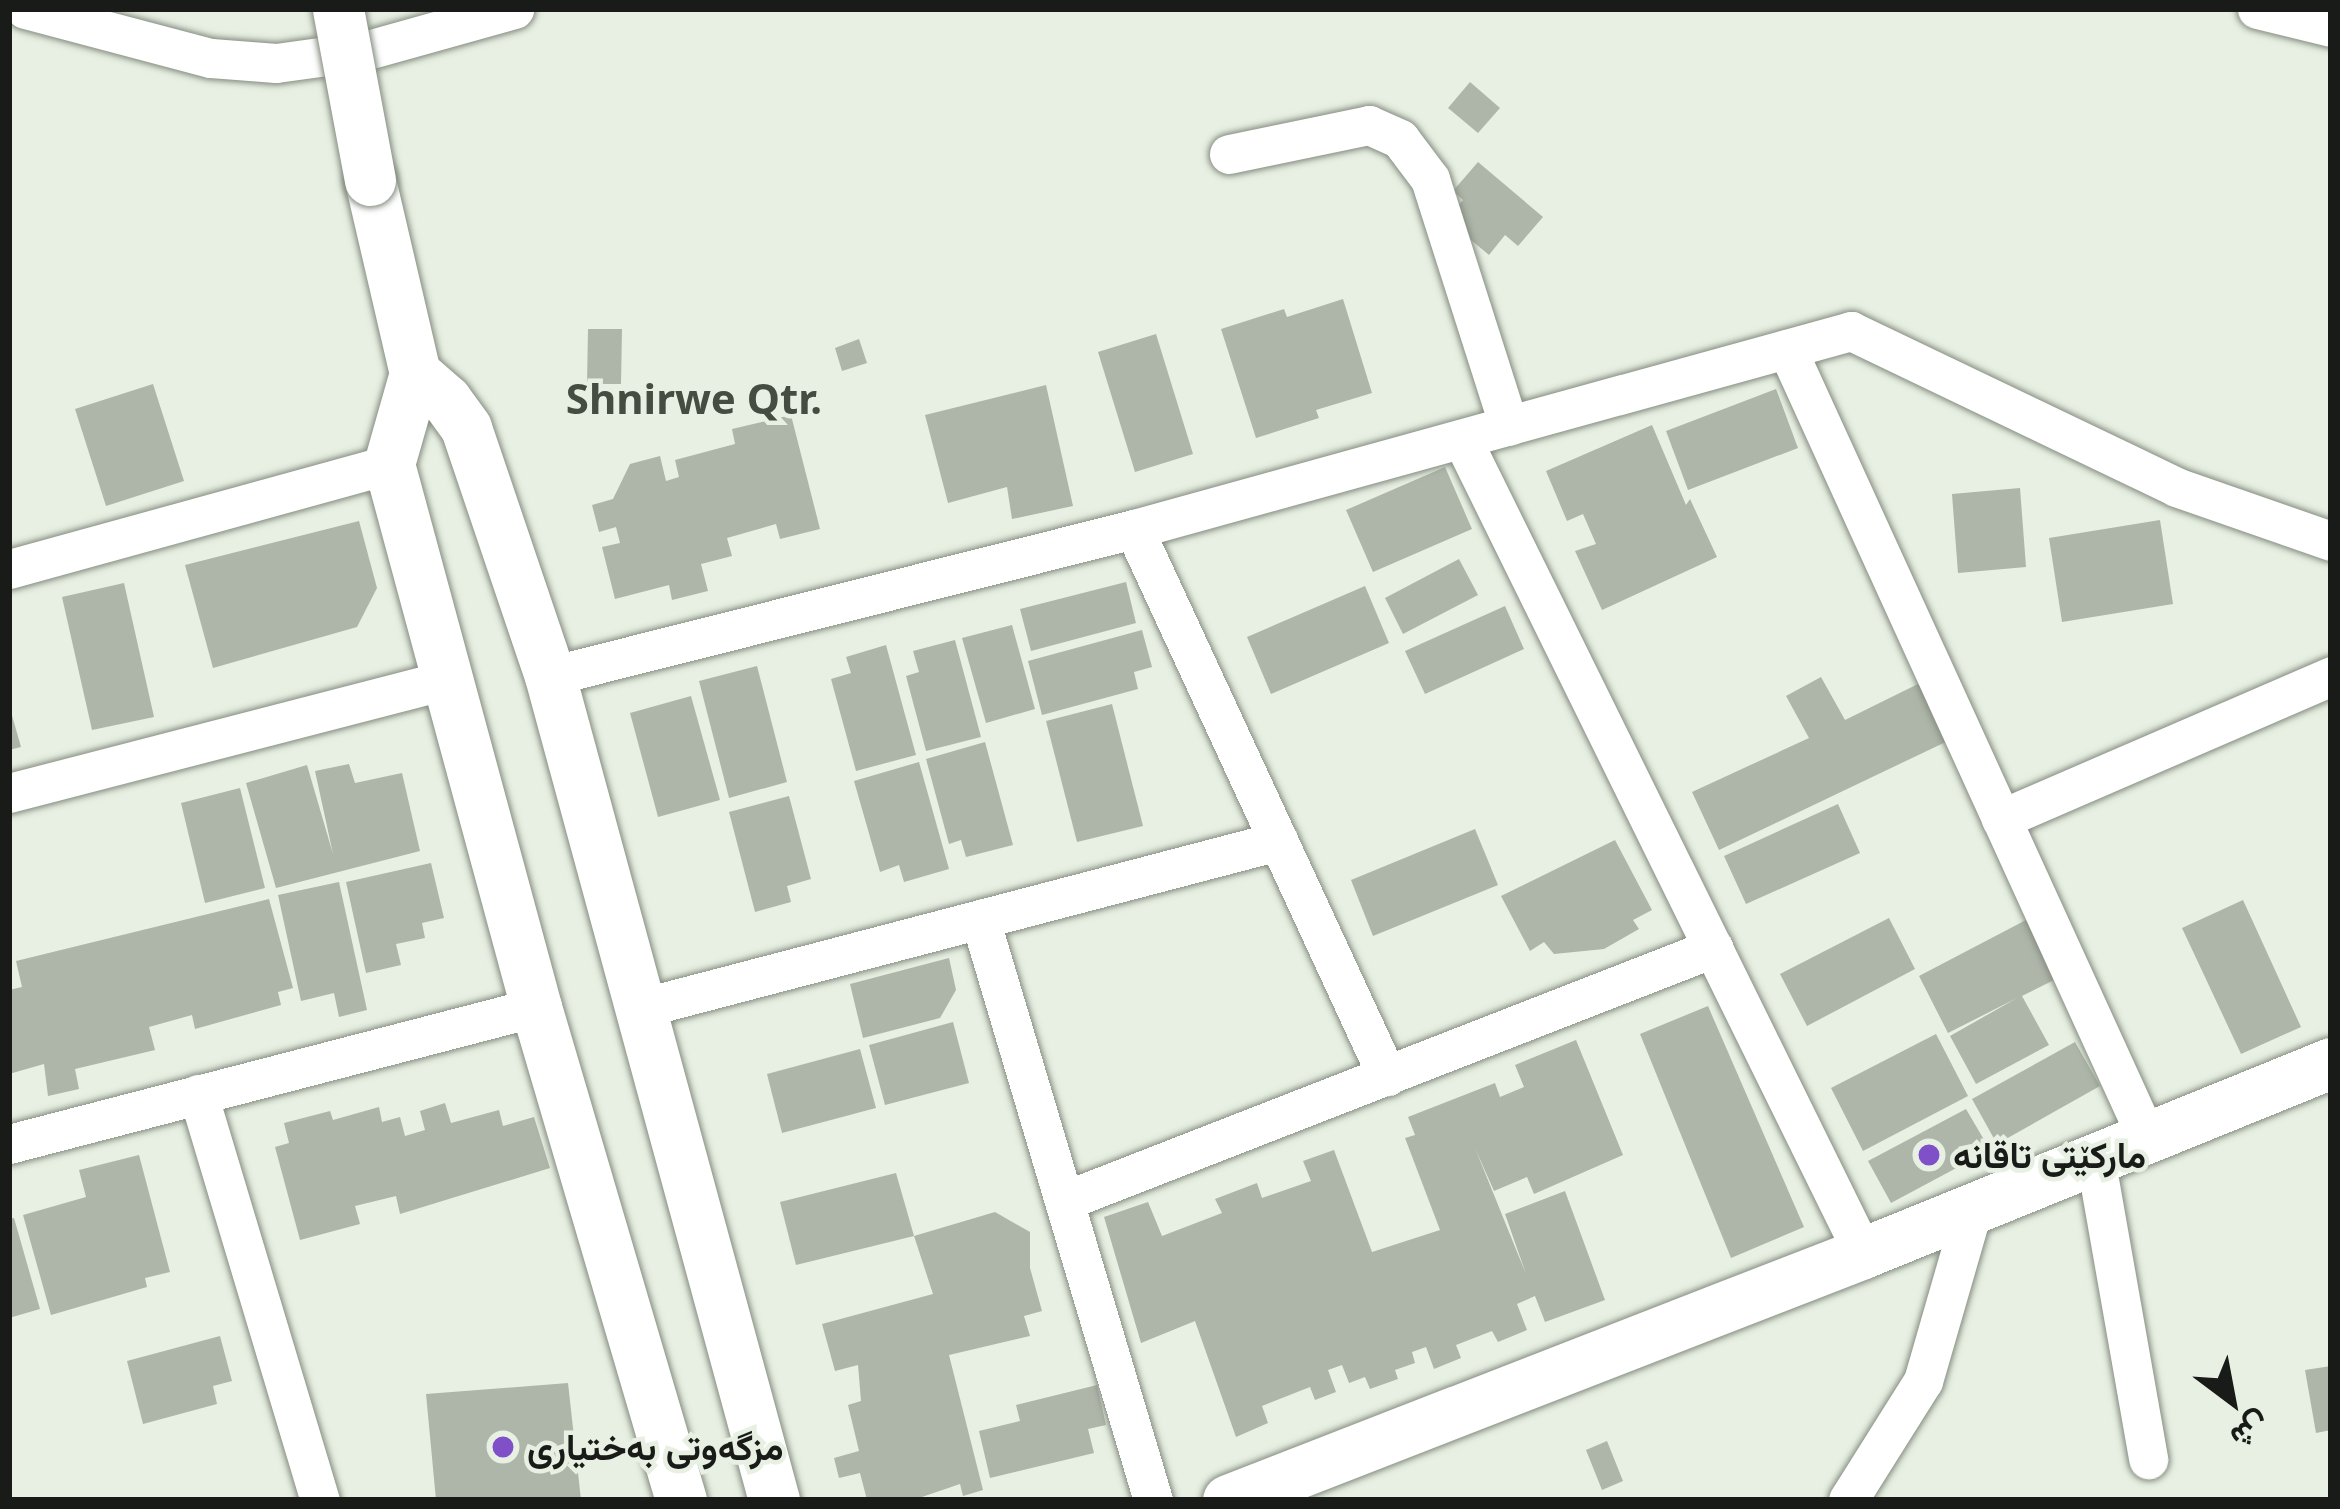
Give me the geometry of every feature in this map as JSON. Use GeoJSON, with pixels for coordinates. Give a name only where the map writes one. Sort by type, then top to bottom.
{"type":"FeatureCollection","features":[{"type":"Feature","properties":{"kind":"street"},"geometry":{"type":"LineString","coordinates":[[25,9],[212,58],[276,64],[364,51],[514,9]]}},
{"type":"Feature","properties":{"kind":"street"},"geometry":{"type":"LineString","coordinates":[[338,9],[370,180],[416,373],[389,464],[536,1006],[681,1500]]}},
{"type":"Feature","properties":{"kind":"street"},"geometry":{"type":"LineString","coordinates":[[2258,9],[2331,27]]}},
{"type":"Feature","properties":{"kind":"street"},"geometry":{"type":"LineString","coordinates":[[1229,154],[1369,125],[1400,139],[1430,179],[1509,426]]}},
{"type":"Feature","properties":{"kind":"street"},"geometry":{"type":"LineString","coordinates":[[550,676],[1134,530],[1851,331],[2176,487],[2331,541]]}},
{"type":"Feature","properties":{"kind":"street"},"geometry":{"type":"LineString","coordinates":[[1786,349],[2146,1136]]}},
{"type":"Feature","properties":{"kind":"street"},"geometry":{"type":"LineString","coordinates":[[416,373],[446,400],[466,428],[550,676],[775,1500]]}},
{"type":"Feature","properties":{"kind":"street"},"geometry":{"type":"LineString","coordinates":[[1462,439],[1863,1253]]}},
{"type":"Feature","properties":{"kind":"street"},"geometry":{"type":"LineString","coordinates":[[9,569],[389,464]]}},
{"type":"Feature","properties":{"kind":"street"},"geometry":{"type":"LineString","coordinates":[[1134,530],[1387,1076]]}},
{"type":"Feature","properties":{"kind":"street"},"geometry":{"type":"LineString","coordinates":[[2001,819],[2331,676]]}},
{"type":"Feature","properties":{"kind":"street"},"geometry":{"type":"LineString","coordinates":[[9,793],[446,680]]}},
{"type":"Feature","properties":{"kind":"street"},"geometry":{"type":"LineString","coordinates":[[641,1008],[1278,841]]}},
{"type":"Feature","properties":{"kind":"street"},"geometry":{"type":"LineString","coordinates":[[980,919],[1153,1500]]}},
{"type":"Feature","properties":{"kind":"street"},"geometry":{"type":"LineString","coordinates":[[1064,1201],[1713,948]]}},
{"type":"Feature","properties":{"kind":"street"},"geometry":{"type":"LineString","coordinates":[[9,1144],[536,1006]]}},
{"type":"Feature","properties":{"kind":"street"},"geometry":{"type":"LineString","coordinates":[[1228,1500],[1863,1253],[1974,1204],[2331,1063]]}},
{"type":"Feature","properties":{"kind":"street"},"geometry":{"type":"LineString","coordinates":[[198,1094],[320,1500]]}},
{"type":"Feature","properties":{"kind":"street"},"geometry":{"type":"LineString","coordinates":[[2095,1157],[2148,1459]]}},
{"type":"Feature","properties":{"kind":"street"},"geometry":{"type":"LineString","coordinates":[[1848,1500],[1923,1381],[1974,1204]]}},
{"type":"Feature","properties":{"kind":"building"},"geometry":{"type":"Polygon","coordinates":[[[1470,82],[1500,108],[1478,133],[1448,108],[1470,82]]]}},
{"type":"Feature","properties":{"kind":"building"},"geometry":{"type":"Polygon","coordinates":[[[1478,162],[1543,217],[1518,246],[1505,235],[1489,255],[1446,219],[1463,200],[1453,191],[1478,162]]]}},
{"type":"Feature","properties":{"kind":"building"},"geometry":{"type":"Polygon","coordinates":[[[1343,299],[1372,393],[1316,410],[1319,418],[1256,438],[1221,329],[1284,309],[1287,317],[1343,299]]]}},
{"type":"Feature","properties":{"kind":"building"},"geometry":{"type":"Polygon","coordinates":[[[588,329],[622,329],[621,384],[587,384],[588,329]]]}},
{"type":"Feature","properties":{"kind":"building"},"geometry":{"type":"Polygon","coordinates":[[[1156,334],[1193,454],[1135,472],[1098,352],[1156,334]]]}},
{"type":"Feature","properties":{"kind":"building"},"geometry":{"type":"Polygon","coordinates":[[[859,339],[867,363],[842,371],[835,348],[859,339]]]}},
{"type":"Feature","properties":{"kind":"building"},"geometry":{"type":"Polygon","coordinates":[[[153,384],[184,481],[106,506],[75,409],[153,384]]]}},
{"type":"Feature","properties":{"kind":"building"},"geometry":{"type":"Polygon","coordinates":[[[1046,385],[1073,506],[1012,519],[1007,487],[948,503],[925,415],[1046,385]]]}},
{"type":"Feature","properties":{"kind":"building"},"geometry":{"type":"Polygon","coordinates":[[[1776,389],[1798,448],[1688,490],[1666,431],[1776,389]]]}},
{"type":"Feature","properties":{"kind":"building"},"geometry":{"type":"Polygon","coordinates":[[[791,415],[820,529],[780,539],[776,524],[727,538],[732,556],[701,564],[708,591],[672,600],[669,585],[615,599],[602,547],[620,543],[616,527],[599,532],[592,505],[613,499],[630,464],[660,456],[666,481],[679,477],[675,460],[735,444],[732,429],[791,415]]]}},
{"type":"Feature","properties":{"kind":"building"},"geometry":{"type":"Polygon","coordinates":[[[1652,425],[1686,505],[1690,499],[1717,557],[1602,610],[1575,551],[1596,544],[1583,514],[1567,521],[1546,471],[1652,425]]]}},
{"type":"Feature","properties":{"kind":"building"},"geometry":{"type":"Polygon","coordinates":[[[1445,467],[1472,529],[1373,572],[1346,510],[1445,467]]]}},
{"type":"Feature","properties":{"kind":"building"},"geometry":{"type":"Polygon","coordinates":[[[2020,488],[2026,567],[1958,573],[1952,494],[2020,488]]]}},
{"type":"Feature","properties":{"kind":"building"},"geometry":{"type":"Polygon","coordinates":[[[2160,520],[2173,604],[2062,622],[2049,538],[2160,520]]]}},
{"type":"Feature","properties":{"kind":"building"},"geometry":{"type":"Polygon","coordinates":[[[359,521],[377,588],[357,627],[213,668],[185,565],[359,521]]]}},
{"type":"Feature","properties":{"kind":"building"},"geometry":{"type":"Polygon","coordinates":[[[1459,559],[1478,595],[1403,634],[1385,598],[1459,559]]]}},
{"type":"Feature","properties":{"kind":"building"},"geometry":{"type":"Polygon","coordinates":[[[1126,582],[1136,623],[1031,651],[1020,609],[1126,582]]]}},
{"type":"Feature","properties":{"kind":"building"},"geometry":{"type":"Polygon","coordinates":[[[124,583],[154,717],[92,730],[62,597],[124,583]]]}},
{"type":"Feature","properties":{"kind":"building"},"geometry":{"type":"Polygon","coordinates":[[[1365,586],[1389,643],[1271,694],[1247,637],[1365,586]]]}},
{"type":"Feature","properties":{"kind":"building"},"geometry":{"type":"Polygon","coordinates":[[[1505,606],[1524,649],[1425,694],[1405,651],[1505,606]]]}},
{"type":"Feature","properties":{"kind":"building"},"geometry":{"type":"Polygon","coordinates":[[[1012,625],[1035,709],[986,723],[962,638],[1012,625]]]}},
{"type":"Feature","properties":{"kind":"building"},"geometry":{"type":"Polygon","coordinates":[[[1142,630],[1152,667],[1134,672],[1138,689],[1042,715],[1028,661],[1142,630]]]}},
{"type":"Feature","properties":{"kind":"building"},"geometry":{"type":"Polygon","coordinates":[[[955,640],[981,737],[926,751],[906,676],[919,672],[913,651],[955,640]]]}},
{"type":"Feature","properties":{"kind":"building"},"geometry":{"type":"Polygon","coordinates":[[[886,645],[916,755],[856,771],[831,679],[851,673],[846,657],[886,645]]]}},
{"type":"Feature","properties":{"kind":"building"},"geometry":{"type":"Polygon","coordinates":[[[757,666],[787,782],[729,798],[699,681],[757,666]]]}},
{"type":"Feature","properties":{"kind":"building"},"geometry":{"type":"Polygon","coordinates":[[[1821,677],[1845,720],[1924,681],[1952,739],[1719,850],[1692,792],[1809,738],[1786,696],[1821,677]]]}},
{"type":"Feature","properties":{"kind":"building"},"geometry":{"type":"Polygon","coordinates":[[[691,696],[720,800],[658,817],[630,713],[691,696]]]}},
{"type":"Feature","properties":{"kind":"building"},"geometry":{"type":"Polygon","coordinates":[[[1112,704],[1143,826],[1077,842],[1046,721],[1112,704]]]}},
{"type":"Feature","properties":{"kind":"building"},"geometry":{"type":"Polygon","coordinates":[[[9,705],[21,747],[9,750],[9,705]]]}},
{"type":"Feature","properties":{"kind":"building"},"geometry":{"type":"Polygon","coordinates":[[[985,742],[1013,845],[966,857],[961,840],[949,844],[926,759],[985,742]]]}},
{"type":"Feature","properties":{"kind":"building"},"geometry":{"type":"Polygon","coordinates":[[[919,762],[949,869],[904,882],[899,865],[880,872],[854,781],[919,762]]]}},
{"type":"Feature","properties":{"kind":"building"},"geometry":{"type":"Polygon","coordinates":[[[349,764],[355,783],[402,773],[420,851],[276,888],[246,783],[307,765],[333,854],[315,771],[349,764]]]}},
{"type":"Feature","properties":{"kind":"building"},"geometry":{"type":"Polygon","coordinates":[[[240,788],[265,888],[205,903],[181,803],[240,788]]]}},
{"type":"Feature","properties":{"kind":"building"},"geometry":{"type":"Polygon","coordinates":[[[789,796],[811,879],[787,886],[791,902],[755,912],[729,812],[789,796]]]}},
{"type":"Feature","properties":{"kind":"building"},"geometry":{"type":"Polygon","coordinates":[[[1838,804],[1860,853],[1746,904],[1724,856],[1838,804]]]}},
{"type":"Feature","properties":{"kind":"building"},"geometry":{"type":"Polygon","coordinates":[[[1475,829],[1498,885],[1373,936],[1351,880],[1475,829]]]}},
{"type":"Feature","properties":{"kind":"building"},"geometry":{"type":"Polygon","coordinates":[[[1615,840],[1652,910],[1633,920],[1639,929],[1604,949],[1554,954],[1544,942],[1530,951],[1501,896],[1615,840]]]}},
{"type":"Feature","properties":{"kind":"building"},"geometry":{"type":"Polygon","coordinates":[[[431,863],[444,918],[422,923],[425,938],[396,944],[401,965],[366,973],[346,882],[431,863]]]}},
{"type":"Feature","properties":{"kind":"building"},"geometry":{"type":"Polygon","coordinates":[[[339,882],[367,1010],[339,1017],[334,993],[301,1001],[278,895],[339,882]]]}},
{"type":"Feature","properties":{"kind":"building"},"geometry":{"type":"Polygon","coordinates":[[[269,899],[293,988],[278,992],[281,1005],[195,1029],[192,1015],[149,1027],[155,1050],[75,1069],[79,1089],[48,1096],[44,1064],[9,1074],[9,990],[22,987],[16,961],[269,899]]]}},
{"type":"Feature","properties":{"kind":"building"},"geometry":{"type":"Polygon","coordinates":[[[2243,900],[2301,1027],[2241,1054],[2182,928],[2243,900]]]}},
{"type":"Feature","properties":{"kind":"building"},"geometry":{"type":"Polygon","coordinates":[[[1889,918],[1915,969],[1807,1026],[1780,974],[1889,918]]]}},
{"type":"Feature","properties":{"kind":"building"},"geometry":{"type":"Polygon","coordinates":[[[2026,920],[2056,979],[2022,996],[2049,1045],[1976,1084],[1950,1036],[2017,998],[1948,1033],[1919,976],[2026,920]]]}},
{"type":"Feature","properties":{"kind":"building"},"geometry":{"type":"Polygon","coordinates":[[[949,958],[956,990],[940,1018],[863,1038],[850,984],[949,958]]]}},
{"type":"Feature","properties":{"kind":"building"},"geometry":{"type":"Polygon","coordinates":[[[1708,1006],[1804,1227],[1731,1258],[1640,1034],[1708,1006]]]}},
{"type":"Feature","properties":{"kind":"building"},"geometry":{"type":"Polygon","coordinates":[[[953,1022],[969,1083],[885,1105],[869,1045],[953,1022]]]}},
{"type":"Feature","properties":{"kind":"building"},"geometry":{"type":"Polygon","coordinates":[[[1936,1034],[1968,1096],[1863,1151],[1831,1088],[1936,1034]]]}},
{"type":"Feature","properties":{"kind":"building"},"geometry":{"type":"Polygon","coordinates":[[[1576,1040],[1623,1155],[1534,1194],[1527,1177],[1494,1191],[1475,1148],[1526,1274],[1505,1214],[1565,1191],[1605,1300],[1545,1322],[1535,1296],[1517,1304],[1527,1330],[1498,1342],[1492,1331],[1456,1345],[1461,1358],[1434,1369],[1426,1347],[1412,1352],[1415,1363],[1395,1370],[1398,1379],[1370,1389],[1365,1377],[1349,1383],[1342,1365],[1328,1370],[1336,1392],[1315,1400],[1310,1387],[1262,1406],[1268,1423],[1236,1437],[1195,1321],[1141,1343],[1104,1217],[1148,1202],[1162,1236],[1222,1213],[1215,1199],[1257,1183],[1262,1198],[1311,1181],[1303,1161],[1334,1150],[1372,1252],[1440,1230],[1405,1138],[1415,1135],[1408,1117],[1495,1083],[1500,1097],[1524,1087],[1515,1065],[1576,1040]]]}},
{"type":"Feature","properties":{"kind":"building"},"geometry":{"type":"Polygon","coordinates":[[[2075,1042],[2100,1086],[1997,1144],[1972,1099],[2075,1042]]]}},
{"type":"Feature","properties":{"kind":"building"},"geometry":{"type":"Polygon","coordinates":[[[860,1049],[876,1108],[782,1133],[767,1074],[860,1049]]]}},
{"type":"Feature","properties":{"kind":"building"},"geometry":{"type":"Polygon","coordinates":[[[445,1103],[451,1123],[499,1110],[503,1126],[534,1117],[550,1168],[400,1214],[396,1196],[355,1206],[360,1224],[300,1240],[275,1147],[289,1143],[284,1123],[330,1111],[333,1120],[379,1107],[382,1122],[400,1117],[405,1136],[425,1130],[420,1111],[445,1103]]]}},
{"type":"Feature","properties":{"kind":"building","name":"مارکێتی تاقانە"},"geometry":{"type":"Polygon","coordinates":[[[1966,1109],[1990,1150],[1891,1203],[1868,1161],[1966,1109]]]}},
{"type":"Feature","properties":{"kind":"building"},"geometry":{"type":"Polygon","coordinates":[[[139,1155],[170,1272],[145,1278],[147,1287],[51,1315],[23,1215],[86,1197],[79,1170],[139,1155]]]}},
{"type":"Feature","properties":{"kind":"building"},"geometry":{"type":"Polygon","coordinates":[[[896,1173],[914,1236],[796,1265],[780,1202],[896,1173]]]}},
{"type":"Feature","properties":{"kind":"building"},"geometry":{"type":"Polygon","coordinates":[[[995,1212],[1030,1232],[1030,1268],[1042,1311],[1024,1316],[1030,1336],[949,1355],[983,1490],[963,1496],[960,1484],[913,1500],[867,1500],[860,1473],[839,1478],[834,1458],[859,1451],[848,1405],[861,1401],[858,1365],[835,1371],[822,1324],[933,1294],[914,1236],[995,1212]]]}},
{"type":"Feature","properties":{"kind":"building"},"geometry":{"type":"Polygon","coordinates":[[[14,1218],[40,1309],[9,1318],[9,1219],[14,1218]]]}},
{"type":"Feature","properties":{"kind":"building"},"geometry":{"type":"Polygon","coordinates":[[[220,1336],[232,1381],[213,1386],[217,1404],[143,1424],[127,1361],[220,1336]]]}},
{"type":"Feature","properties":{"kind":"building"},"geometry":{"type":"Polygon","coordinates":[[[2331,1366],[2331,1430],[2316,1433],[2305,1370],[2331,1366]]]}},
{"type":"Feature","properties":{"kind":"building","name":"مزگەوتی بەختیاری"},"geometry":{"type":"Polygon","coordinates":[[[568,1383],[581,1500],[436,1500],[426,1394],[568,1383]]]}},
{"type":"Feature","properties":{"kind":"building"},"geometry":{"type":"Polygon","coordinates":[[[1097,1385],[1106,1425],[1088,1429],[1094,1453],[990,1478],[979,1431],[1020,1421],[1016,1405],[1097,1385]]]}},
{"type":"Feature","properties":{"kind":"building"},"geometry":{"type":"Polygon","coordinates":[[[1607,1441],[1623,1481],[1602,1490],[1586,1450],[1607,1441]]]}},
{"type":"Feature","properties":{"kind":"place","name":"مارکێتی تاقانە"},"geometry":{"type":"Point","coordinates":[1929,1155]}},
{"type":"Feature","properties":{"kind":"place","name":"مزگەوتی بەختیاری"},"geometry":{"type":"Point","coordinates":[503,1447]}},
{"type":"Feature","properties":{"kind":"district","name":"Shnirwe Qtr."},"geometry":{"type":"Point","coordinates":[694,398]}}]}
